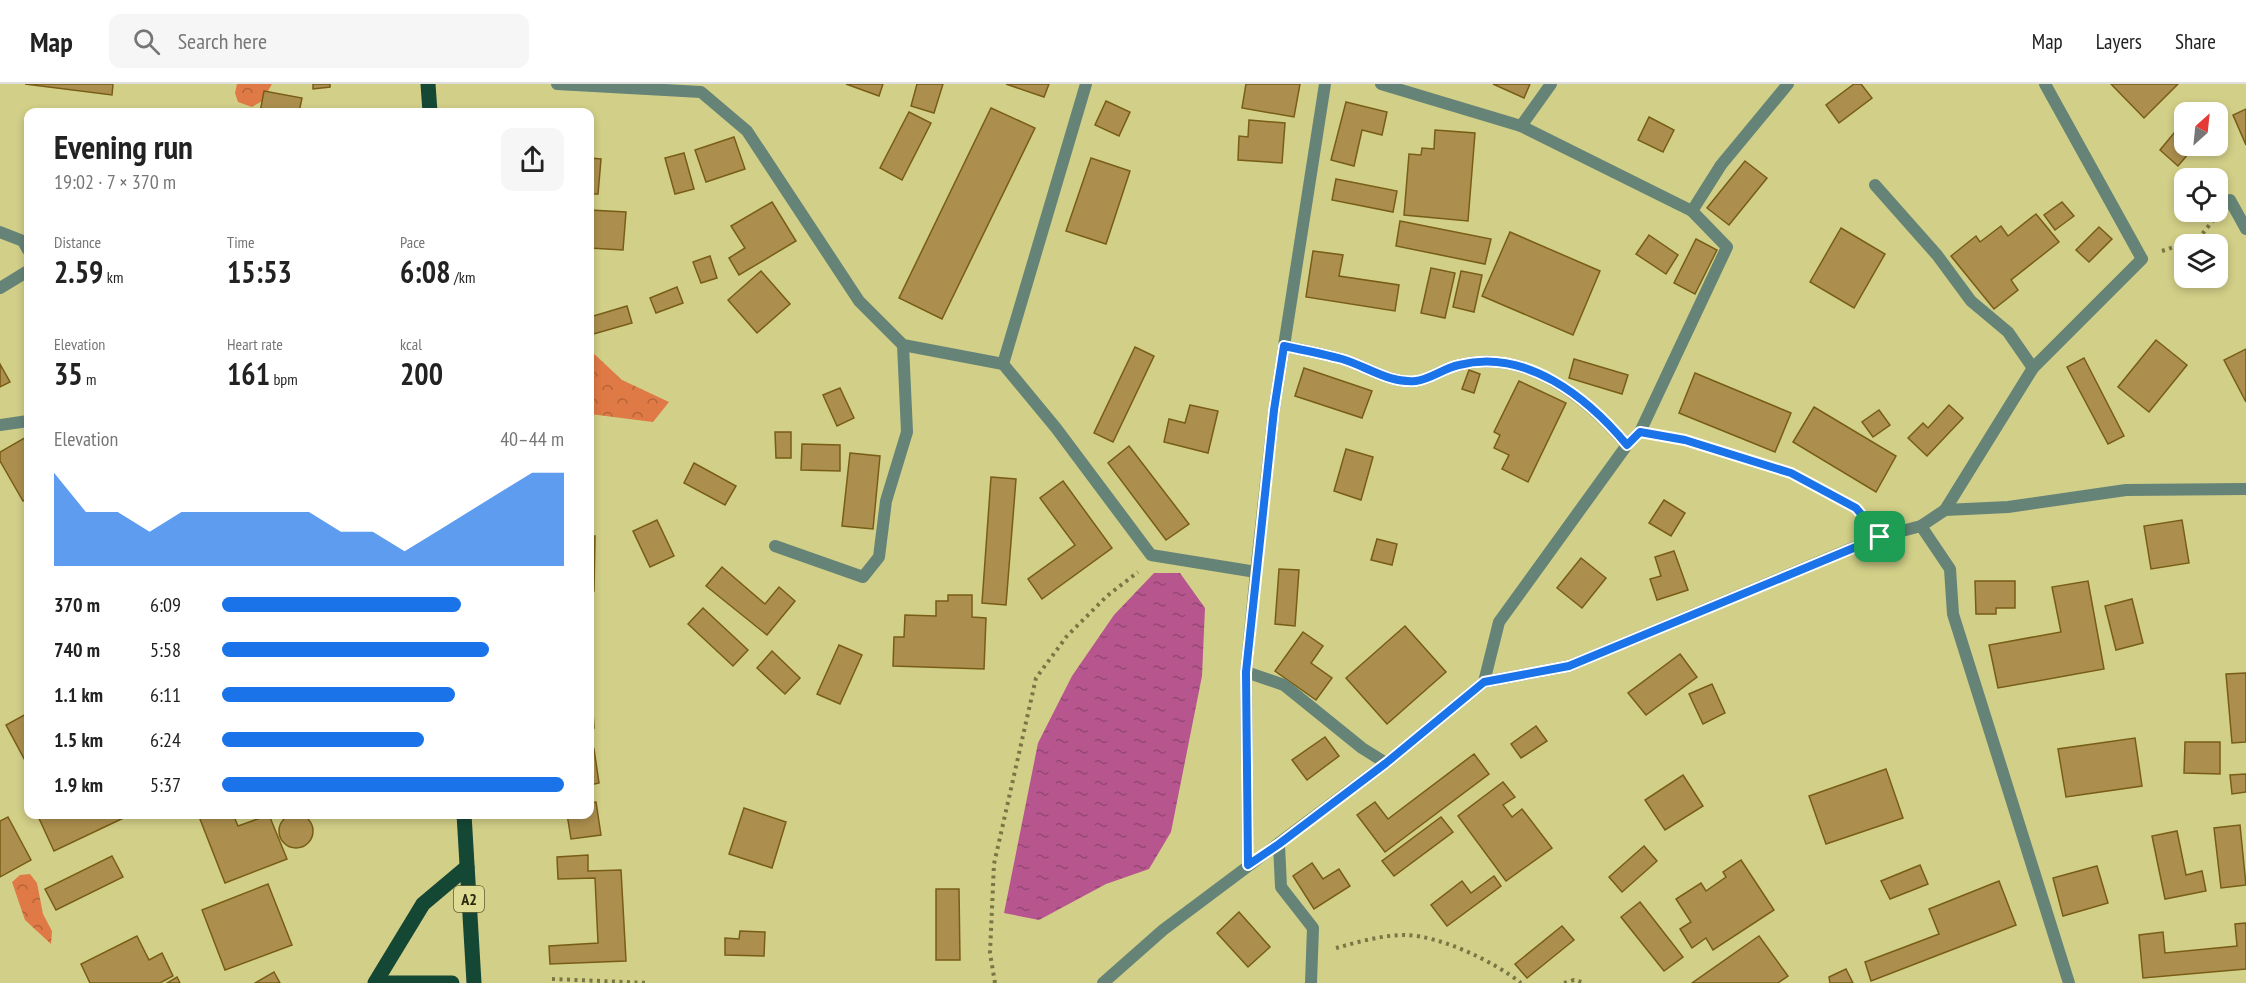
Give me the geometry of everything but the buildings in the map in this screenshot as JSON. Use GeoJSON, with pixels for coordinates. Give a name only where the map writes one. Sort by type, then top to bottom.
{"type":"FeatureCollection","features":[{"type":"Feature","properties":{"kind":"main road"},"geometry":{"type":"LineString","coordinates":[[428,84],[430,108]]}},
{"type":"Feature","properties":{"kind":"main road","name":"A2"},"geometry":{"type":"LineString","coordinates":[[464,819],[474,983]]}},
{"type":"Feature","properties":{"kind":"main road"},"geometry":{"type":"LineString","coordinates":[[375,983],[423,904],[467,867]]}},
{"type":"Feature","properties":{"kind":"main road"},"geometry":{"type":"LineString","coordinates":[[382,983],[452,983]]}},
{"type":"Feature","properties":{"kind":"street"},"geometry":{"type":"LineString","coordinates":[[557,84],[701,92],[747,131],[859,301],[903,345],[1003,364],[1056,428],[1151,555],[1256,572]]}},
{"type":"Feature","properties":{"kind":"street"},"geometry":{"type":"LineString","coordinates":[[1003,364],[1086,84]]}},
{"type":"Feature","properties":{"kind":"street"},"geometry":{"type":"LineString","coordinates":[[1248,865],[1246,672],[1284,346],[1325,84]]}},
{"type":"Feature","properties":{"kind":"street"},"geometry":{"type":"LineString","coordinates":[[1381,84],[1521,126],[1692,211],[1726,247],[1640,432],[1627,445],[1499,622],[1484,682]]}},
{"type":"Feature","properties":{"kind":"street"},"geometry":{"type":"LineString","coordinates":[[1521,126],[1551,84]]}},
{"type":"Feature","properties":{"kind":"street"},"geometry":{"type":"LineString","coordinates":[[1692,211],[1721,165],[1788,84]]}},
{"type":"Feature","properties":{"kind":"street"},"geometry":{"type":"LineString","coordinates":[[1103,983],[1163,930],[1386,763],[1484,682],[1569,666],[1880,537],[1921,526],[1945,510],[2033,368],[2142,259],[2045,84]]}},
{"type":"Feature","properties":{"kind":"street"},"geometry":{"type":"LineString","coordinates":[[1875,185],[1937,255],[1971,301],[2008,332],[2033,368]]}},
{"type":"Feature","properties":{"kind":"street"},"geometry":{"type":"LineString","coordinates":[[2230,200],[2246,229]]}},
{"type":"Feature","properties":{"kind":"street"},"geometry":{"type":"LineString","coordinates":[[0,232],[24,243]]}},
{"type":"Feature","properties":{"kind":"street"},"geometry":{"type":"LineString","coordinates":[[0,288],[24,273]]}},
{"type":"Feature","properties":{"kind":"street"},"geometry":{"type":"LineString","coordinates":[[775,546],[863,577],[879,557],[885,501],[907,432],[903,345]]}},
{"type":"Feature","properties":{"kind":"street"},"geometry":{"type":"LineString","coordinates":[[1284,346],[1343,360],[1388,378],[1416,381],[1459,365],[1492,360],[1550,376],[1606,420],[1627,445]]}},
{"type":"Feature","properties":{"kind":"street"},"geometry":{"type":"LineString","coordinates":[[0,425],[24,422]]}},
{"type":"Feature","properties":{"kind":"street"},"geometry":{"type":"LineString","coordinates":[[1945,510],[2008,507],[2126,490],[2246,489]]}},
{"type":"Feature","properties":{"kind":"street"},"geometry":{"type":"LineString","coordinates":[[1921,526],[1950,569],[1953,614],[2068,983]]}},
{"type":"Feature","properties":{"kind":"street"},"geometry":{"type":"LineString","coordinates":[[1246,672],[1284,685],[1362,748],[1386,763]]}},
{"type":"Feature","properties":{"kind":"street"},"geometry":{"type":"LineString","coordinates":[[1279,844],[1281,887],[1313,928],[1311,983]]}},
{"type":"Feature","properties":{"kind":"path"},"geometry":{"type":"LineString","coordinates":[[2142,259],[2199,237],[2230,200]]}},
{"type":"Feature","properties":{"kind":"path"},"geometry":{"type":"LineString","coordinates":[[1640,432],[1685,440],[1791,473],[1856,508],[1880,537]]}},
{"type":"Feature","properties":{"kind":"path"},"geometry":{"type":"LineString","coordinates":[[995,983],[990,953],[994,864],[1036,678],[1067,636],[1107,596],[1135,576],[1151,555]]}},
{"type":"Feature","properties":{"kind":"path"},"geometry":{"type":"LineString","coordinates":[[1313,928],[1335,948],[1366,940],[1406,935],[1463,949],[1505,970],[1521,983]]}},
{"type":"Feature","properties":{"kind":"path"},"geometry":{"type":"LineString","coordinates":[[552,979],[649,983]]}},
{"type":"Feature","properties":{"kind":"path"},"geometry":{"type":"LineString","coordinates":[[1564,983],[1574,980],[1585,983]]}},
{"type":"Feature","properties":{"kind":"green space"},"geometry":{"type":"Polygon","coordinates":[[[237,84],[272,84],[268,91],[264,91],[262,101],[252,107],[238,102],[235,93],[237,84]]]}},
{"type":"Feature","properties":{"kind":"green space"},"geometry":{"type":"Polygon","coordinates":[[[594,354],[622,380],[669,402],[653,422],[594,415],[594,354]]]}},
{"type":"Feature","properties":{"kind":"green space"},"geometry":{"type":"Polygon","coordinates":[[[30,874],[37,883],[43,914],[52,931],[51,944],[25,920],[12,882],[20,875],[30,874]]]}},
{"type":"Feature","properties":{"kind":"water"},"geometry":{"type":"Polygon","coordinates":[[[1154,573],[1180,573],[1205,608],[1202,676],[1171,832],[1149,869],[1106,884],[1039,920],[1004,913],[1038,743],[1072,676],[1114,615],[1154,573]]]}},
{"type":"Feature","properties":{"kind":"route"},"geometry":{"type":"LineString","coordinates":[[1284,346],[1343,360],[1388,378],[1416,381],[1459,365],[1492,360],[1550,376],[1606,420],[1627,445],[1640,432],[1685,440],[1791,473],[1856,508],[1880,537],[1569,666],[1484,682],[1386,763],[1248,865],[1246,672],[1274,410],[1284,346]]}}]}
